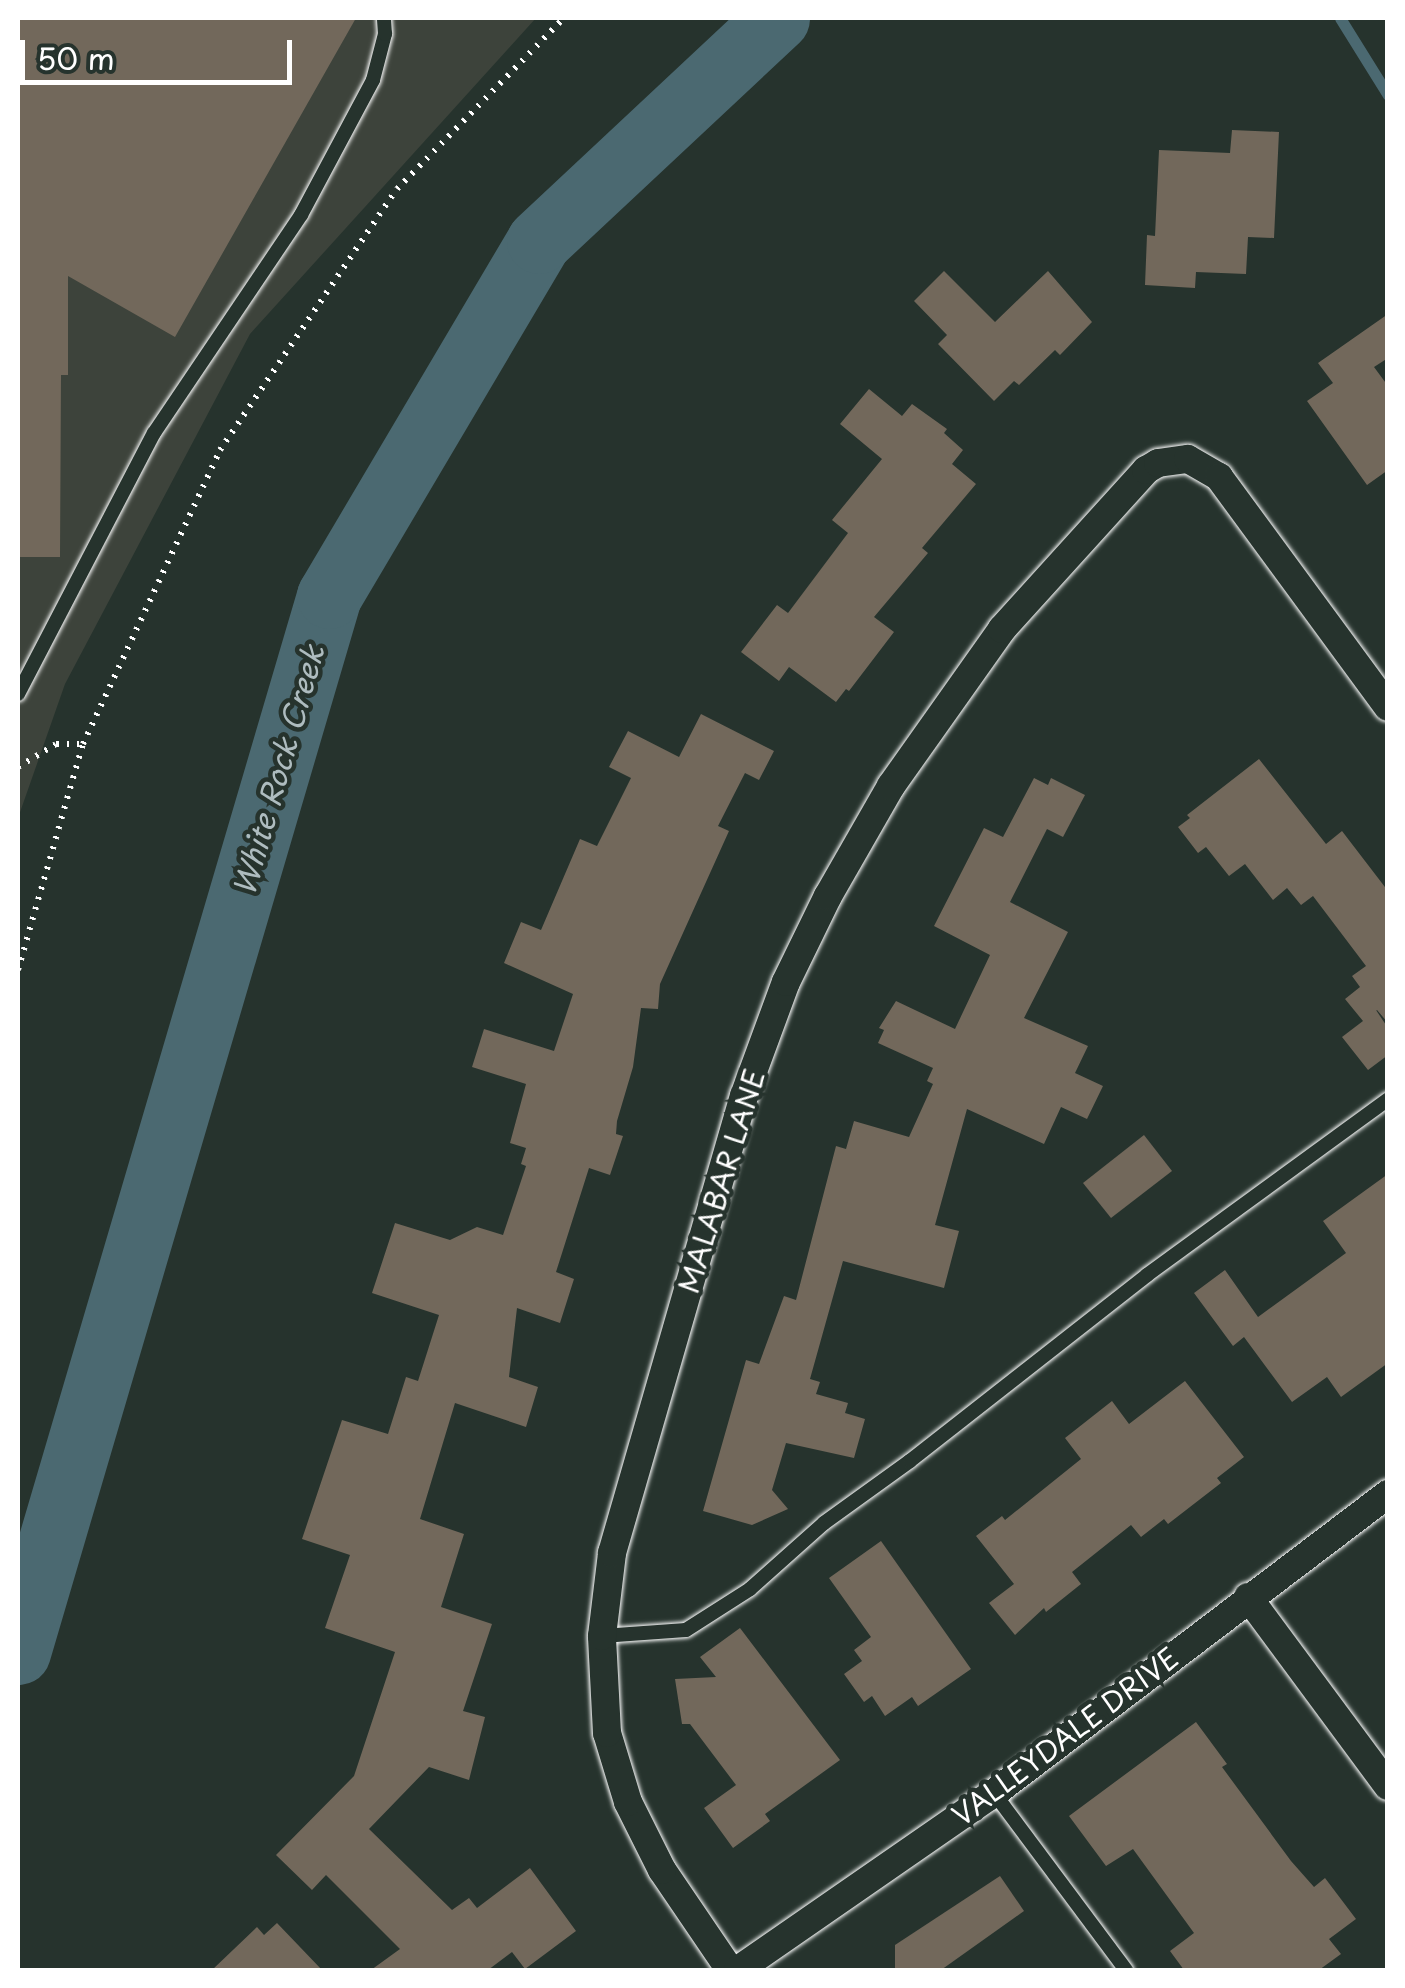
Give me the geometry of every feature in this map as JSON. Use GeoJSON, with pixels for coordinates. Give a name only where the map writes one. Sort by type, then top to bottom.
{"type":"FeatureCollection","features":[{"type":"Feature","properties":{"kind":"street","name":"MALABAR LANE"},"geometry":{"type":"LineString","coordinates":[[734,1970],[662,1870],[628,1802],[607,1733],[602,1636],[612,1552],[744,1096],[786,982],[891,786],[1002,629],[1146,470],[1171,458],[1188,459],[1219,476],[1388,707]]}},
{"type":"Feature","properties":{"kind":"street","name":"VALLEYDALE DRIVE"},"geometry":{"type":"LineString","coordinates":[[734,1970],[994,1793],[1388,1494]]}},
{"type":"Feature","properties":{"kind":"street"},"geometry":{"type":"LineString","coordinates":[[1248,1597],[1388,1786]]}},
{"type":"Feature","properties":{"kind":"lane"},"geometry":{"type":"LineString","coordinates":[[18,694],[154,433],[309,200],[373,80],[385,34],[384,18]]}},
{"type":"Feature","properties":{"kind":"lane"},"geometry":{"type":"LineString","coordinates":[[602,1636],[686,1630],[750,1589],[824,1523],[910,1461],[1148,1275],[1388,1100]]}},
{"type":"Feature","properties":{"kind":"lane"},"geometry":{"type":"LineString","coordinates":[[994,1793],[1126,1970]]}},
{"type":"Feature","properties":{"kind":"path"},"geometry":{"type":"LineString","coordinates":[[18,970],[83,744],[220,450],[404,180],[564,18]]}},
{"type":"Feature","properties":{"kind":"path"},"geometry":{"type":"LineString","coordinates":[[18,767],[56,744],[83,744]]}},
{"type":"Feature","properties":{"kind":"shaded area"},"geometry":{"type":"Polygon","coordinates":[[[18,18],[536,18],[250,334],[65,684],[18,818],[18,18]]]}},
{"type":"Feature","properties":{"kind":"building"},"geometry":{"type":"Polygon","coordinates":[[[18,18],[356,18],[175,337],[68,276],[68,375],[61,375],[60,557],[18,557],[18,18]]]}},
{"type":"Feature","properties":{"kind":"building"},"geometry":{"type":"Polygon","coordinates":[[[1232,130],[1279,132],[1274,238],[1248,237],[1246,274],[1196,272],[1195,288],[1145,285],[1147,235],[1155,236],[1159,150],[1230,153],[1232,130]]]}},
{"type":"Feature","properties":{"kind":"building"},"geometry":{"type":"Polygon","coordinates":[[[944,271],[995,322],[1048,271],[1092,322],[1060,355],[1055,350],[1019,385],[1014,381],[994,401],[938,344],[947,335],[914,301],[944,271]]]}},
{"type":"Feature","properties":{"kind":"building"},"geometry":{"type":"Polygon","coordinates":[[[1388,314],[1388,358],[1374,367],[1388,386],[1388,470],[1367,485],[1307,401],[1333,383],[1318,363],[1388,314]]]}},
{"type":"Feature","properties":{"kind":"building"},"geometry":{"type":"Polygon","coordinates":[[[869,389],[902,416],[912,404],[947,429],[944,433],[963,450],[952,464],[976,484],[922,548],[928,553],[874,617],[894,632],[836,702],[789,667],[779,681],[741,652],[777,605],[788,613],[848,533],[832,520],[882,459],[840,424],[869,389]]]}},
{"type":"Feature","properties":{"kind":"building"},"geometry":{"type":"Polygon","coordinates":[[[701,714],[774,751],[759,780],[745,773],[718,826],[729,831],[660,984],[658,1009],[641,1008],[633,1067],[617,1121],[616,1134],[623,1136],[610,1175],[589,1168],[556,1272],[574,1279],[560,1323],[517,1308],[509,1377],[538,1387],[526,1427],[455,1403],[420,1519],[464,1534],[441,1607],[492,1624],[463,1711],[485,1717],[469,1780],[429,1767],[369,1829],[452,1910],[469,1898],[477,1908],[530,1868],[576,1931],[525,1969],[512,1952],[488,1970],[371,1970],[400,1949],[326,1875],[312,1890],[276,1855],[354,1776],[395,1652],[325,1628],[350,1555],[302,1539],[342,1420],[388,1434],[406,1377],[418,1381],[439,1315],[372,1293],[395,1223],[450,1240],[477,1227],[503,1235],[526,1166],[521,1164],[526,1148],[510,1143],[526,1084],[472,1067],[484,1029],[554,1051],[573,994],[504,963],[521,922],[541,930],[580,839],[597,846],[631,778],[609,767],[628,731],[679,757],[701,714]]]}},
{"type":"Feature","properties":{"kind":"building"},"geometry":{"type":"Polygon","coordinates":[[[1259,759],[1326,844],[1342,831],[1388,891],[1388,1023],[1376,1010],[1388,1028],[1388,1055],[1368,1070],[1342,1037],[1363,1021],[1345,999],[1360,987],[1352,976],[1366,966],[1313,896],[1301,905],[1287,888],[1273,900],[1245,864],[1229,876],[1206,847],[1198,853],[1178,827],[1190,818],[1187,815],[1259,759]]]}},
{"type":"Feature","properties":{"kind":"building"},"geometry":{"type":"Polygon","coordinates":[[[1034,778],[1048,785],[1051,778],[1085,795],[1063,837],[1047,829],[1010,902],[1068,932],[1024,1018],[1088,1046],[1075,1073],[1103,1086],[1087,1119],[1061,1107],[1044,1144],[967,1109],[935,1225],[959,1231],[944,1288],[843,1261],[810,1379],[820,1382],[816,1394],[848,1403],[845,1413],[865,1419],[854,1458],[786,1443],[772,1490],[788,1509],[752,1525],[703,1511],[746,1360],[759,1364],[784,1296],[796,1300],[836,1146],[846,1149],[854,1121],[909,1137],[933,1084],[927,1081],[933,1068],[878,1043],[884,1030],[879,1028],[896,1001],[955,1029],[990,955],[934,926],[984,828],[1003,837],[1034,778]]]}},
{"type":"Feature","properties":{"kind":"building"},"geometry":{"type":"Polygon","coordinates":[[[1144,1135],[1172,1171],[1111,1218],[1083,1183],[1144,1135]]]}},
{"type":"Feature","properties":{"kind":"building"},"geometry":{"type":"Polygon","coordinates":[[[1388,1174],[1388,1363],[1341,1397],[1327,1377],[1292,1402],[1244,1337],[1233,1346],[1194,1293],[1225,1270],[1258,1317],[1346,1253],[1323,1221],[1388,1174]]]}},
{"type":"Feature","properties":{"kind":"building"},"geometry":{"type":"Polygon","coordinates":[[[1185,1381],[1244,1457],[1217,1478],[1221,1483],[1168,1524],[1164,1519],[1141,1537],[1131,1525],[1072,1572],[1081,1584],[1046,1612],[1044,1608],[1015,1635],[989,1603],[1014,1584],[976,1536],[1002,1516],[1005,1520],[1081,1459],[1065,1438],[1112,1401],[1129,1424],[1185,1381]]]}},
{"type":"Feature","properties":{"kind":"building"},"geometry":{"type":"Polygon","coordinates":[[[881,1541],[971,1669],[918,1706],[912,1697],[885,1716],[872,1696],[864,1702],[844,1674],[862,1661],[854,1650],[871,1637],[829,1578],[881,1541]]]}},
{"type":"Feature","properties":{"kind":"building"},"geometry":{"type":"Polygon","coordinates":[[[740,1628],[840,1760],[765,1814],[770,1821],[733,1848],[704,1808],[736,1785],[690,1724],[682,1724],[675,1679],[716,1677],[700,1657],[740,1628]]]}},
{"type":"Feature","properties":{"kind":"building"},"geometry":{"type":"Polygon","coordinates":[[[1196,1722],[1227,1764],[1222,1767],[1291,1861],[1314,1887],[1325,1878],[1356,1919],[1329,1939],[1341,1954],[1319,1970],[1184,1970],[1170,1951],[1194,1933],[1133,1849],[1106,1866],[1069,1816],[1196,1722]]]}},
{"type":"Feature","properties":{"kind":"building"},"geometry":{"type":"Polygon","coordinates":[[[1000,1876],[1024,1911],[941,1970],[895,1970],[895,1945],[1000,1876]]]}},
{"type":"Feature","properties":{"kind":"building"},"geometry":{"type":"Polygon","coordinates":[[[277,1923],[322,1970],[212,1970],[257,1927],[264,1935],[277,1923]]]}},
{"type":"Feature","properties":{"kind":"waterway","name":"White Rock Creek"},"geometry":{"type":"LineString","coordinates":[[18,1652],[329,596],[539,241],[777,18]]}},
{"type":"Feature","properties":{"kind":"waterway"},"geometry":{"type":"LineString","coordinates":[[1340,18],[1388,95]]}}]}
